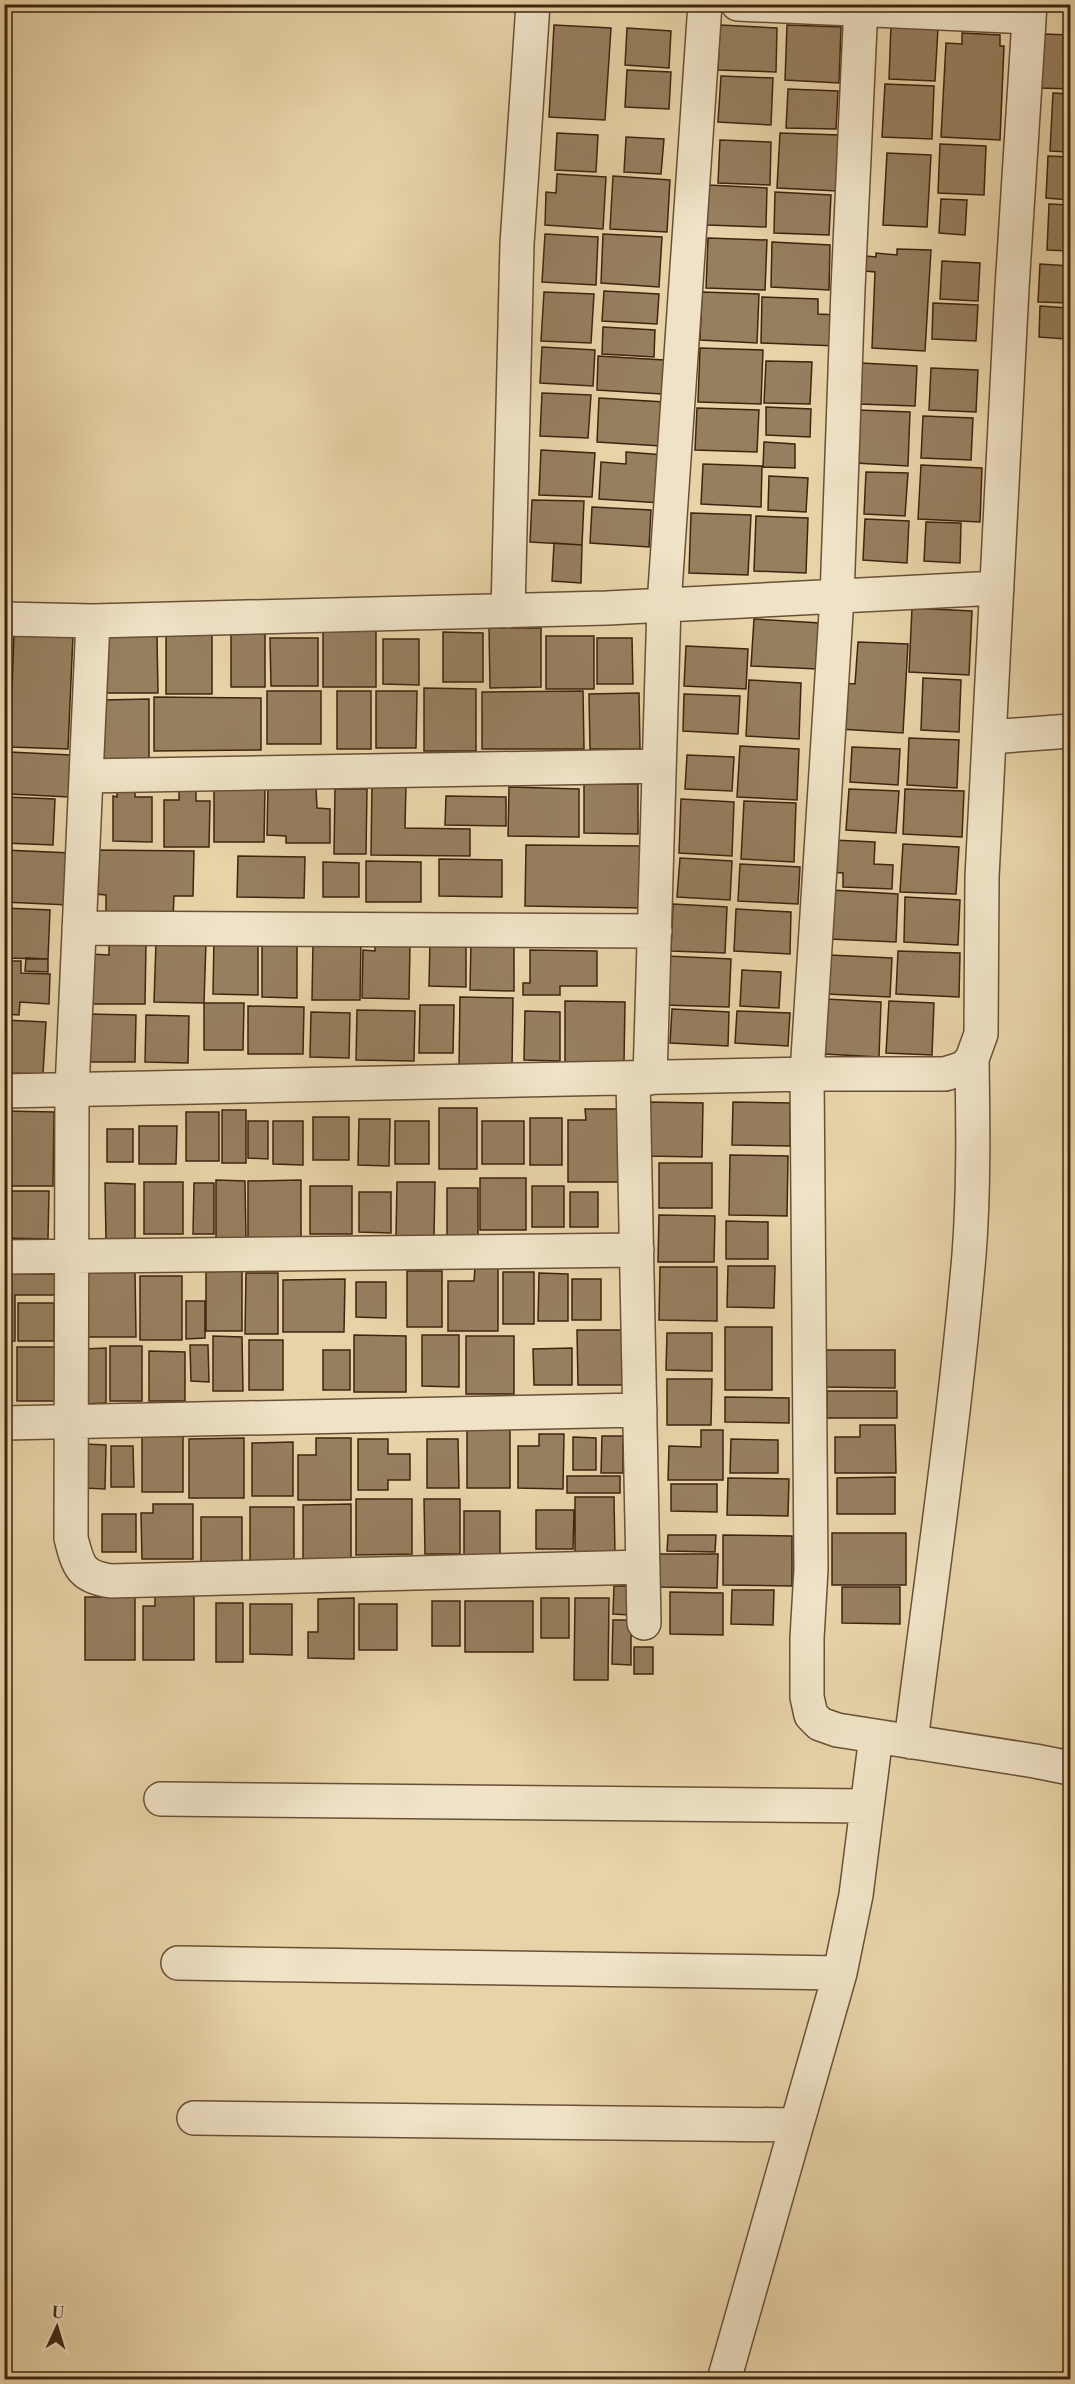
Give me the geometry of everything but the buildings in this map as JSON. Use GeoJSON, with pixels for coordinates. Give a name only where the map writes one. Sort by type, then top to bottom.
{"type":"FeatureCollection","features":[{"type":"Feature","properties":{"kind":"street"},"geometry":{"type":"LineString","coordinates":[[508,611],[517,244],[533,4]]}},
{"type":"Feature","properties":{"kind":"street"},"geometry":{"type":"LineString","coordinates":[[645,1623],[637,1250],[642,1078],[655,931],[664,605],[705,4]]}},
{"type":"Feature","properties":{"kind":"street"},"geometry":{"type":"LineString","coordinates":[[738,4],[1029,11],[982,877],[981,1034],[972,1059],[973,1169],[969,1254],[945,1487],[911,1742]]}},
{"type":"Feature","properties":{"kind":"street"},"geometry":{"type":"LineString","coordinates":[[861,7],[837,597],[807,1074],[811,1570],[807,1638],[807,1697],[811,1715],[820,1724],[837,1730],[1071,1768]]}},
{"type":"Feature","properties":{"kind":"street"},"geometry":{"type":"LineString","coordinates":[[4,619],[93,621],[508,611],[997,588]]}},
{"type":"Feature","properties":{"kind":"street"},"geometry":{"type":"LineString","coordinates":[[93,621],[72,1089],[71,1538],[75,1555],[84,1571],[93,1579],[111,1581],[643,1567]]}},
{"type":"Feature","properties":{"kind":"street"},"geometry":{"type":"LineString","coordinates":[[990,737],[1071,731]]}},
{"type":"Feature","properties":{"kind":"street"},"geometry":{"type":"LineString","coordinates":[[86,776],[659,766]]}},
{"type":"Feature","properties":{"kind":"street"},"geometry":{"type":"LineString","coordinates":[[79,928],[655,931]]}},
{"type":"Feature","properties":{"kind":"street"},"geometry":{"type":"LineString","coordinates":[[4,1091],[807,1074],[945,1074],[964,1068],[972,1059]]}},
{"type":"Feature","properties":{"kind":"street"},"geometry":{"type":"LineString","coordinates":[[4,1257],[637,1250]]}},
{"type":"Feature","properties":{"kind":"street"},"geometry":{"type":"LineString","coordinates":[[4,1423],[640,1410]]}},
{"type":"Feature","properties":{"kind":"street"},"geometry":{"type":"LineString","coordinates":[[724,2379],[840,1974],[856,1895],[876,1736]]}},
{"type":"Feature","properties":{"kind":"street"},"geometry":{"type":"LineString","coordinates":[[161,1799],[867,1806]]}},
{"type":"Feature","properties":{"kind":"street"},"geometry":{"type":"LineString","coordinates":[[178,1963],[840,1974]]}},
{"type":"Feature","properties":{"kind":"street"},"geometry":{"type":"LineString","coordinates":[[194,2118],[796,2125]]}}]}
